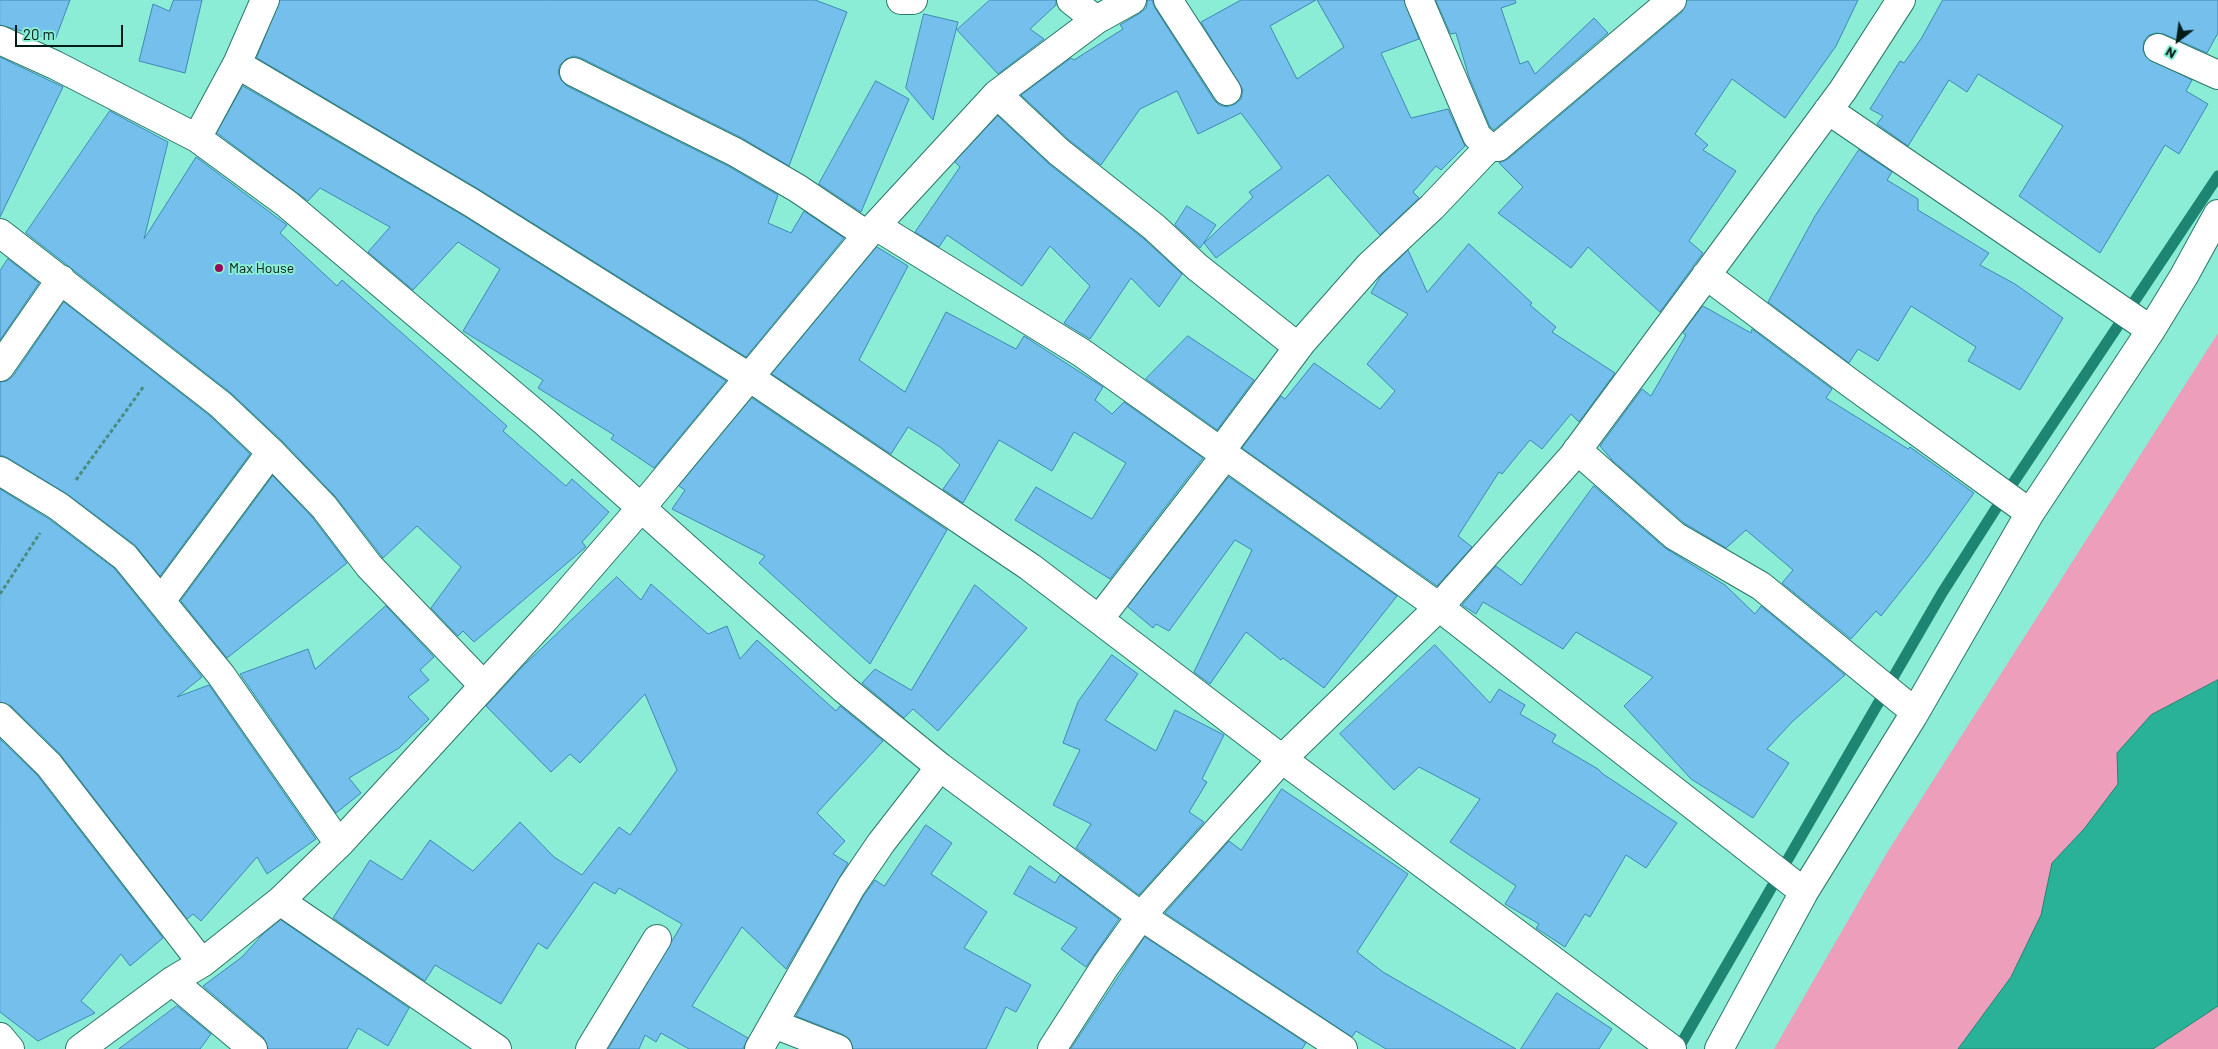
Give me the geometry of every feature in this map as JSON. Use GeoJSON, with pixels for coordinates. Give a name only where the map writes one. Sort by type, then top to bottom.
{"type":"FeatureCollection","features":[{"type":"Feature","properties":{"kind":"street"},"geometry":{"type":"LineString","coordinates":[[197,138],[237,64],[265,0]]}},
{"type":"Feature","properties":{"kind":"street"},"geometry":{"type":"LineString","coordinates":[[901,0],[913,0]]}},
{"type":"Feature","properties":{"kind":"street"},"geometry":{"type":"LineString","coordinates":[[1071,0],[1096,20]]}},
{"type":"Feature","properties":{"kind":"street"},"geometry":{"type":"LineString","coordinates":[[81,1049],[172,981],[202,963],[280,901],[339,844],[484,686],[641,508],[872,230],[997,94],[1096,20],[1132,0]]}},
{"type":"Feature","properties":{"kind":"street"},"geometry":{"type":"LineString","coordinates":[[1168,0],[1227,91]]}},
{"type":"Feature","properties":{"kind":"street"},"geometry":{"type":"LineString","coordinates":[[1419,0],[1477,136],[1489,147],[1498,147],[1672,0]]}},
{"type":"Feature","properties":{"kind":"street"},"geometry":{"type":"LineString","coordinates":[[1052,1049],[1106,965],[1141,916],[1282,759],[1439,608],[1577,450],[1828,110],[1901,0]]}},
{"type":"Feature","properties":{"kind":"street"},"geometry":{"type":"LineString","coordinates":[[0,40],[54,65],[197,138],[287,204],[545,422],[844,689],[940,767],[1141,916],[1343,1049]]}},
{"type":"Feature","properties":{"kind":"street"},"geometry":{"type":"LineString","coordinates":[[2158,48],[2218,75]]}},
{"type":"Feature","properties":{"kind":"street"},"geometry":{"type":"LineString","coordinates":[[237,64],[472,202],[750,376],[1030,567],[1100,618],[1282,759],[1672,1049]]}},
{"type":"Feature","properties":{"kind":"street"},"geometry":{"type":"LineString","coordinates":[[574,72],[734,152],[1082,353],[1439,608],[1804,892]]}},
{"type":"Feature","properties":{"kind":"street"},"geometry":{"type":"LineString","coordinates":[[997,94],[1059,152],[1154,227],[1197,267],[1298,347]]}},
{"type":"Feature","properties":{"kind":"street"},"geometry":{"type":"LineString","coordinates":[[1828,110],[2151,330]]}},
{"type":"Feature","properties":{"kind":"street"},"geometry":{"type":"LineString","coordinates":[[1100,618],[1223,454],[1298,347],[1369,266],[1432,207],[1489,147]]}},
{"type":"Feature","properties":{"kind":"street"},"geometry":{"type":"LineString","coordinates":[[1719,1049],[1804,892],[1915,712],[2030,513],[2151,330],[2218,214]]}},
{"type":"Feature","properties":{"kind":"street"},"geometry":{"type":"LineString","coordinates":[[0,233],[220,404],[271,452],[324,507],[369,566],[484,686]]}},
{"type":"Feature","properties":{"kind":"street"},"geometry":{"type":"LineString","coordinates":[[1706,275],[1861,391],[2030,513]]}},
{"type":"Feature","properties":{"kind":"street"},"geometry":{"type":"LineString","coordinates":[[0,367],[61,279]]}},
{"type":"Feature","properties":{"kind":"street"},"geometry":{"type":"LineString","coordinates":[[1577,450],[1674,536],[1761,586],[1915,712]]}},
{"type":"Feature","properties":{"kind":"street"},"geometry":{"type":"LineString","coordinates":[[161,601],[271,452]]}},
{"type":"Feature","properties":{"kind":"street"},"geometry":{"type":"LineString","coordinates":[[0,471],[58,506],[125,557],[221,675],[339,844]]}},
{"type":"Feature","properties":{"kind":"street"},"geometry":{"type":"LineString","coordinates":[[0,717],[49,765],[202,963]]}},
{"type":"Feature","properties":{"kind":"street"},"geometry":{"type":"LineString","coordinates":[[758,1049],[851,887],[881,843],[940,767]]}},
{"type":"Feature","properties":{"kind":"street"},"geometry":{"type":"LineString","coordinates":[[280,901],[496,1049]]}},
{"type":"Feature","properties":{"kind":"street"},"geometry":{"type":"LineString","coordinates":[[590,1049],[657,939]]}},
{"type":"Feature","properties":{"kind":"street"},"geometry":{"type":"LineString","coordinates":[[172,981],[253,1049]]}},
{"type":"Feature","properties":{"kind":"street"},"geometry":{"type":"LineString","coordinates":[[774,1024],[838,1049]]}},
{"type":"Feature","properties":{"kind":"street"},"geometry":{"type":"LineString","coordinates":[[0,1037],[10,1049]]}},
{"type":"Feature","properties":{"kind":"path"},"geometry":{"type":"LineString","coordinates":[[0,594],[58,506],[163,359]]}},
{"type":"Feature","properties":{"kind":"shaded area"},"geometry":{"type":"Polygon","coordinates":[[[2218,333],[2218,680],[2191,695],[2117,752],[2118,784],[2084,829],[2052,863],[2041,915],[2011,977],[1958,1049],[1774,1049],[1888,851],[2218,333]]]}},
{"type":"Feature","properties":{"kind":"shaded area"},"geometry":{"type":"Polygon","coordinates":[[[2218,680],[2218,1006],[2153,1049],[1958,1049],[2011,977],[2041,915],[2052,863],[2084,829],[2118,784],[2117,753],[2151,715],[2218,680]]]}},
{"type":"Feature","properties":{"kind":"shaded area"},"geometry":{"type":"Polygon","coordinates":[[[2218,1006],[2218,1049],[2154,1049],[2218,1006]]]}},
{"type":"Feature","properties":{"kind":"building"},"geometry":{"type":"Polygon","coordinates":[[[0,0],[70,0],[55,40],[0,25],[0,0]]]}},
{"type":"Feature","properties":{"kind":"building"},"geometry":{"type":"Polygon","coordinates":[[[174,0],[202,0],[185,73],[139,61],[153,4],[169,11],[174,0]]]}},
{"type":"Feature","properties":{"kind":"building"},"geometry":{"type":"Polygon","coordinates":[[[280,0],[815,0],[847,12],[789,166],[742,138],[581,58],[574,56],[566,59],[560,65],[558,72],[561,80],[567,86],[728,166],[778,195],[768,223],[791,233],[804,211],[844,238],[746,357],[480,190],[257,58],[280,0]]]}},
{"type":"Feature","properties":{"kind":"building"},"geometry":{"type":"Polygon","coordinates":[[[990,0],[1056,0],[1056,5],[1030,29],[1044,39],[998,74],[957,30],[990,0]]]}},
{"type":"Feature","properties":{"kind":"building"},"geometry":{"type":"Polygon","coordinates":[[[1148,0],[1152,0],[1155,8],[1214,100],[1219,105],[1227,107],[1241,99],[1243,90],[1201,22],[1241,0],[1316,0],[1270,26],[1297,79],[1344,47],[1317,0],[1404,0],[1419,39],[1381,53],[1411,118],[1448,109],[1465,146],[1441,170],[1436,166],[1413,192],[1419,198],[1380,235],[1328,175],[1216,258],[1204,243],[1253,197],[1249,192],[1282,168],[1241,113],[1198,134],[1177,91],[1140,109],[1101,165],[1069,140],[1021,95],[1071,58],[1074,60],[1123,29],[1120,25],[1146,8],[1148,0]]]}},
{"type":"Feature","properties":{"kind":"building"},"geometry":{"type":"Polygon","coordinates":[[[1436,0],[1515,0],[1516,3],[1501,8],[1520,64],[1528,61],[1535,74],[1594,18],[1608,33],[1494,130],[1490,127],[1469,77],[1456,33],[1451,34],[1436,0]]]}},
{"type":"Feature","properties":{"kind":"building"},"geometry":{"type":"Polygon","coordinates":[[[1687,0],[1858,0],[1836,46],[1785,118],[1732,79],[1695,134],[1708,145],[1703,150],[1736,171],[1689,241],[1703,253],[1660,312],[1588,247],[1571,268],[1498,213],[1523,187],[1499,163],[1508,159],[1682,12],[1687,0]]]}},
{"type":"Feature","properties":{"kind":"building"},"geometry":{"type":"Polygon","coordinates":[[[1943,0],[2218,0],[2218,33],[2207,53],[2164,34],[2156,33],[2149,35],[2144,41],[2143,50],[2146,57],[2192,80],[2186,91],[2208,104],[2179,154],[2165,145],[2100,253],[2019,196],[2063,126],[1978,74],[1967,92],[1949,80],[1908,146],[1877,124],[1883,116],[1870,109],[1900,61],[1904,63],[1921,39],[1943,0]]]}},
{"type":"Feature","properties":{"kind":"building"},"geometry":{"type":"Polygon","coordinates":[[[924,14],[958,22],[933,120],[906,88],[924,14]]]}},
{"type":"Feature","properties":{"kind":"building"},"geometry":{"type":"Polygon","coordinates":[[[0,57],[63,87],[0,217],[0,57]]]}},
{"type":"Feature","properties":{"kind":"building"},"geometry":{"type":"Polygon","coordinates":[[[876,81],[909,99],[861,212],[819,184],[876,81]]]}},
{"type":"Feature","properties":{"kind":"building"},"geometry":{"type":"Polygon","coordinates":[[[243,86],[464,216],[726,381],[654,468],[611,439],[614,435],[538,388],[543,380],[463,331],[500,269],[458,242],[413,290],[368,252],[390,227],[320,188],[308,201],[217,133],[243,86]]]}},
{"type":"Feature","properties":{"kind":"building"},"geometry":{"type":"Polygon","coordinates":[[[110,111],[168,142],[144,239],[196,157],[287,225],[280,233],[337,286],[342,280],[507,426],[503,431],[566,486],[572,479],[609,512],[582,542],[586,547],[474,642],[463,631],[458,636],[431,608],[461,567],[417,526],[383,558],[335,496],[282,441],[231,393],[26,233],[110,111]]]}},
{"type":"Feature","properties":{"kind":"building"},"geometry":{"type":"Polygon","coordinates":[[[998,116],[1049,164],[1144,239],[1182,274],[1159,307],[1131,278],[1090,339],[1064,323],[1090,286],[1050,246],[1022,286],[947,235],[939,247],[915,232],[960,167],[955,162],[998,116]]]}},
{"type":"Feature","properties":{"kind":"building"},"geometry":{"type":"Polygon","coordinates":[[[1859,150],[1892,172],[1887,180],[1918,199],[1918,210],[1989,253],[1980,265],[2015,284],[2063,318],[2020,390],[1968,361],[1976,347],[1911,306],[1878,361],[1858,349],[1849,363],[1768,302],[1815,216],[1859,150]]]}},
{"type":"Feature","properties":{"kind":"building"},"geometry":{"type":"Polygon","coordinates":[[[1187,206],[1216,225],[1200,248],[1175,225],[1187,206]]]}},
{"type":"Feature","properties":{"kind":"building"},"geometry":{"type":"Polygon","coordinates":[[[1469,244],[1532,303],[1530,305],[1556,327],[1552,332],[1615,373],[1579,422],[1571,414],[1542,449],[1530,440],[1502,474],[1499,472],[1458,536],[1472,547],[1437,586],[1242,448],[1281,396],[1285,399],[1314,363],[1380,409],[1395,391],[1367,364],[1408,314],[1371,293],[1380,277],[1408,250],[1427,292],[1469,244]]]}},
{"type":"Feature","properties":{"kind":"building"},"geometry":{"type":"Polygon","coordinates":[[[877,247],[908,266],[859,360],[905,392],[946,312],[1016,349],[1024,336],[1103,387],[1095,400],[1112,414],[1124,402],[1203,458],[1110,579],[1015,520],[1036,487],[1092,519],[1126,463],[1074,432],[1052,471],[999,440],[963,503],[943,489],[960,465],[940,447],[908,427],[891,454],[772,374],[877,247]]]}},
{"type":"Feature","properties":{"kind":"building"},"geometry":{"type":"Polygon","coordinates":[[[8,259],[39,283],[0,340],[0,271],[8,259]]]}},
{"type":"Feature","properties":{"kind":"building"},"geometry":{"type":"Polygon","coordinates":[[[64,302],[210,416],[250,454],[160,576],[135,545],[67,494],[0,455],[0,382],[7,381],[13,376],[64,302]]]}},
{"type":"Feature","properties":{"kind":"building"},"geometry":{"type":"Polygon","coordinates":[[[1703,306],[1751,333],[1752,329],[1832,389],[1826,398],[1908,449],[1910,447],[1974,493],[1927,558],[1881,616],[1876,611],[1851,639],[1782,583],[1793,570],[1746,530],[1726,548],[1684,523],[1612,460],[1600,446],[1642,389],[1651,396],[1686,335],[1683,333],[1703,306]]]}},
{"type":"Feature","properties":{"kind":"building"},"geometry":{"type":"Polygon","coordinates":[[[1188,336],[1254,380],[1217,430],[1146,379],[1188,336]]]}},
{"type":"Feature","properties":{"kind":"building"},"geometry":{"type":"Polygon","coordinates":[[[752,398],[947,530],[870,664],[759,563],[765,556],[672,509],[685,490],[679,486],[752,398]]]}},
{"type":"Feature","properties":{"kind":"building"},"geometry":{"type":"Polygon","coordinates":[[[273,476],[312,517],[347,563],[227,658],[181,601],[273,476]]]}},
{"type":"Feature","properties":{"kind":"building"},"geometry":{"type":"Polygon","coordinates":[[[1229,477],[1397,596],[1324,688],[1283,658],[1281,660],[1246,632],[1210,684],[1194,672],[1252,550],[1235,540],[1169,631],[1156,624],[1153,628],[1128,607],[1229,477]]]}},
{"type":"Feature","properties":{"kind":"building"},"geometry":{"type":"Polygon","coordinates":[[[1594,486],[1665,548],[1725,585],[1755,614],[1761,606],[1845,675],[1792,722],[1767,749],[1789,763],[1753,818],[1691,779],[1624,706],[1653,677],[1576,632],[1563,649],[1483,602],[1476,614],[1462,605],[1496,566],[1521,585],[1594,486]]]}},
{"type":"Feature","properties":{"kind":"building"},"geometry":{"type":"Polygon","coordinates":[[[0,489],[49,519],[114,568],[202,677],[177,697],[209,685],[316,839],[267,874],[257,857],[201,921],[193,914],[187,919],[60,754],[11,706],[0,702],[0,489]]]}},
{"type":"Feature","properties":{"kind":"building"},"geometry":{"type":"Polygon","coordinates":[[[617,577],[641,600],[651,584],[708,634],[727,626],[740,659],[757,640],[836,711],[840,706],[883,741],[817,813],[845,841],[833,854],[848,863],[786,969],[742,927],[692,1006],[748,1038],[743,1049],[689,1049],[661,1033],[656,1042],[645,1035],[639,1049],[608,1049],[682,924],[619,888],[615,894],[594,882],[547,949],[538,943],[501,1004],[435,965],[425,981],[333,918],[370,860],[402,880],[430,840],[473,871],[520,822],[554,857],[582,875],[619,827],[630,835],[677,770],[645,694],[580,763],[570,754],[551,772],[486,706],[524,665],[617,577]]]}},
{"type":"Feature","properties":{"kind":"building"},"geometry":{"type":"Polygon","coordinates":[[[975,585],[1027,628],[938,731],[913,709],[904,718],[862,683],[875,669],[911,690],[975,585]]]}},
{"type":"Feature","properties":{"kind":"building"},"geometry":{"type":"Polygon","coordinates":[[[386,606],[434,657],[420,670],[429,680],[408,697],[429,719],[399,748],[349,778],[361,793],[336,813],[240,674],[308,649],[315,669],[386,606]]]}},
{"type":"Feature","properties":{"kind":"building"},"geometry":{"type":"Polygon","coordinates":[[[1435,645],[1490,703],[1499,689],[1525,705],[1520,714],[1556,735],[1552,742],[1598,769],[1677,823],[1646,868],[1626,855],[1590,917],[1585,914],[1565,947],[1536,928],[1539,924],[1505,904],[1516,886],[1450,842],[1480,799],[1419,767],[1394,790],[1340,734],[1435,645]]]}},
{"type":"Feature","properties":{"kind":"building"},"geometry":{"type":"Polygon","coordinates":[[[1112,655],[1138,674],[1105,720],[1156,751],[1175,710],[1224,735],[1202,779],[1207,782],[1189,812],[1204,822],[1139,895],[1076,848],[1091,824],[1053,805],[1080,750],[1063,743],[1078,702],[1112,655]]]}},
{"type":"Feature","properties":{"kind":"building"},"geometry":{"type":"Polygon","coordinates":[[[0,739],[37,775],[163,938],[130,966],[121,954],[81,1001],[95,1013],[38,1041],[0,1012],[0,739]]]}},
{"type":"Feature","properties":{"kind":"building"},"geometry":{"type":"Polygon","coordinates":[[[1282,789],[1408,874],[1357,952],[1383,972],[1516,1049],[1386,1049],[1356,1031],[1352,1037],[1165,913],[1229,841],[1241,850],[1282,789]]]}},
{"type":"Feature","properties":{"kind":"building"},"geometry":{"type":"Polygon","coordinates":[[[926,825],[952,843],[931,874],[987,912],[964,948],[1031,985],[1016,1012],[1006,1007],[986,1049],[853,1049],[850,1040],[844,1035],[796,1016],[864,895],[875,880],[884,886],[926,825]]]}},
{"type":"Feature","properties":{"kind":"building"},"geometry":{"type":"Polygon","coordinates":[[[1030,866],[1055,883],[1060,875],[1119,919],[1086,967],[1061,949],[1077,928],[1014,894],[1030,866]]]}},
{"type":"Feature","properties":{"kind":"building"},"geometry":{"type":"Polygon","coordinates":[[[281,920],[409,1008],[388,1046],[358,1028],[347,1049],[268,1049],[263,1037],[203,986],[242,957],[263,934],[281,920]]]}},
{"type":"Feature","properties":{"kind":"building"},"geometry":{"type":"Polygon","coordinates":[[[1145,937],[1306,1043],[1302,1049],[1071,1049],[1145,937]]]}},
{"type":"Feature","properties":{"kind":"building"},"geometry":{"type":"Polygon","coordinates":[[[1557,993],[1612,1029],[1599,1049],[1521,1049],[1557,993]]]}},
{"type":"Feature","properties":{"kind":"building"},"geometry":{"type":"Polygon","coordinates":[[[177,1006],[211,1034],[200,1049],[119,1049],[177,1006]]]}},
{"type":"Feature","properties":{"kind":"waterway"},"geometry":{"type":"LineString","coordinates":[[1678,1049],[1942,593],[1995,510],[2218,176]]}},
{"type":"Feature","properties":{"kind":"place","name":"Max House"},"geometry":{"type":"Point","coordinates":[219,268]}}]}
